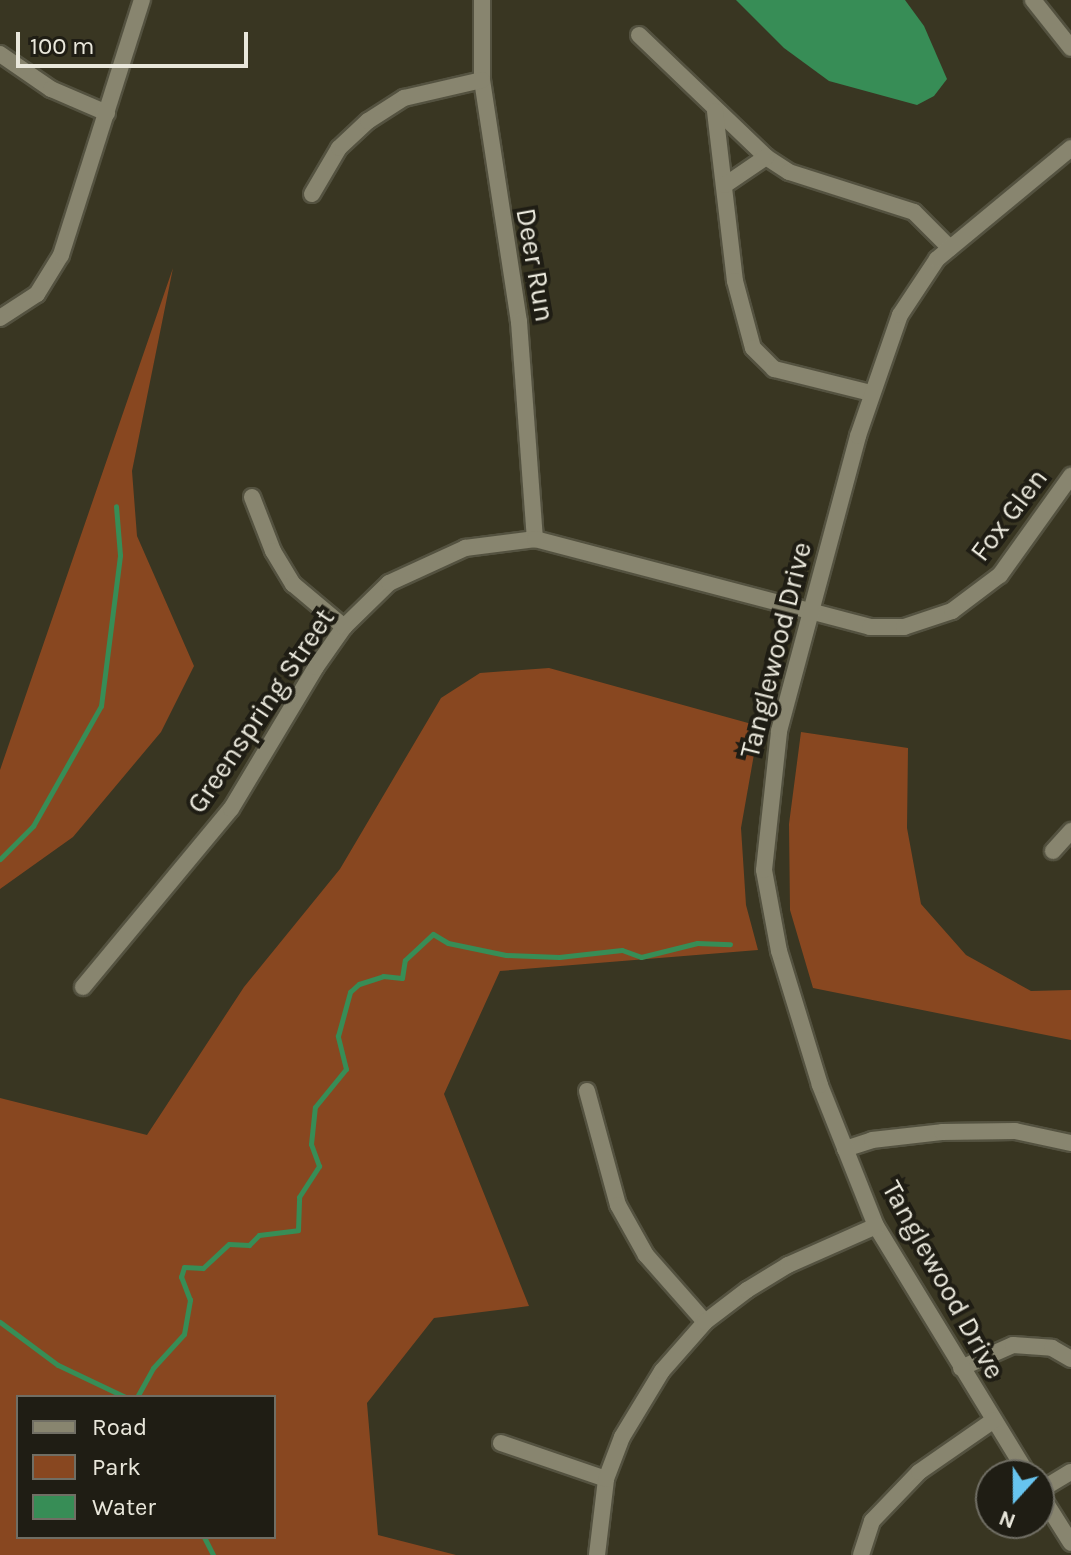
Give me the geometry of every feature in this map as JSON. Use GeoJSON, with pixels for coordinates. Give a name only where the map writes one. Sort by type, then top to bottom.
{"type":"FeatureCollection","features":[{"type":"Feature","properties":{"kind":"street"},"geometry":{"type":"LineString","coordinates":[[0,318],[37,294],[61,255],[142,0]]}},
{"type":"Feature","properties":{"kind":"street","name":"Deer Run"},"geometry":{"type":"LineString","coordinates":[[482,0],[482,80],[519,322],[535,539]]}},
{"type":"Feature","properties":{"kind":"street"},"geometry":{"type":"LineString","coordinates":[[1033,0],[1071,48]]}},
{"type":"Feature","properties":{"kind":"street"},"geometry":{"type":"LineString","coordinates":[[639,35],[766,157],[789,172],[914,212],[950,248]]}},
{"type":"Feature","properties":{"kind":"street"},"geometry":{"type":"LineString","coordinates":[[0,54],[51,89],[107,113]]}},
{"type":"Feature","properties":{"kind":"street"},"geometry":{"type":"LineString","coordinates":[[312,194],[339,148],[368,121],[404,98],[482,80]]}},
{"type":"Feature","properties":{"kind":"street"},"geometry":{"type":"LineString","coordinates":[[715,111],[735,281],[753,348],[774,369],[871,393]]}},
{"type":"Feature","properties":{"kind":"street","name":"Tanglewood Drive"},"geometry":{"type":"LineString","coordinates":[[1018,1459],[876,1226],[845,1149],[779,951],[764,870],[779,731],[871,393],[900,315],[937,259],[1071,148]]}},
{"type":"Feature","properties":{"kind":"street"},"geometry":{"type":"LineString","coordinates":[[725,185],[766,157]]}},
{"type":"Feature","properties":{"kind":"street","name":"Fox Glen"},"geometry":{"type":"LineString","coordinates":[[810,612],[870,627],[904,627],[952,611],[1000,575],[1071,476]]}},
{"type":"Feature","properties":{"kind":"street"},"geometry":{"type":"LineString","coordinates":[[252,497],[273,551],[293,584],[344,627]]}},
{"type":"Feature","properties":{"kind":"street","name":"Greenspring Street"},"geometry":{"type":"LineString","coordinates":[[83,987],[231,809],[344,627],[389,583],[465,548],[535,539],[810,612]]}},
{"type":"Feature","properties":{"kind":"street"},"geometry":{"type":"LineString","coordinates":[[1053,851],[1071,831]]}},
{"type":"Feature","properties":{"kind":"street"},"geometry":{"type":"LineString","coordinates":[[587,1091],[618,1205],[646,1255],[705,1322]]}},
{"type":"Feature","properties":{"kind":"street"},"geometry":{"type":"LineString","coordinates":[[845,1149],[872,1140],[942,1132],[1015,1131],[1071,1143]]}},
{"type":"Feature","properties":{"kind":"street"},"geometry":{"type":"LineString","coordinates":[[597,1555],[606,1479],[622,1437],[662,1371],[705,1322],[788,1265],[876,1226]]}},
{"type":"Feature","properties":{"kind":"street"},"geometry":{"type":"LineString","coordinates":[[961,1368],[1013,1345],[1052,1348],[1071,1359]]}},
{"type":"Feature","properties":{"kind":"street"},"geometry":{"type":"LineString","coordinates":[[861,1555],[872,1521],[919,1472],[994,1420]]}},
{"type":"Feature","properties":{"kind":"street"},"geometry":{"type":"LineString","coordinates":[[501,1443],[606,1479]]}},
{"type":"Feature","properties":{"kind":"street"},"geometry":{"type":"LineString","coordinates":[[1055,1518],[1071,1543]]}},
{"type":"Feature","properties":{"kind":"green space"},"geometry":{"type":"Polygon","coordinates":[[[173,268],[132,471],[137,536],[194,666],[161,732],[73,837],[0,889],[0,770],[173,268]]]}},
{"type":"Feature","properties":{"kind":"green space"},"geometry":{"type":"Polygon","coordinates":[[[549,668],[759,726],[741,828],[746,905],[758,950],[500,971],[444,1094],[529,1306],[434,1318],[367,1403],[378,1535],[456,1555],[0,1555],[0,1098],[147,1135],[244,987],[340,869],[441,698],[480,673],[549,668]]]}},
{"type":"Feature","properties":{"kind":"green space"},"geometry":{"type":"Polygon","coordinates":[[[801,732],[908,748],[907,828],[921,904],[966,955],[1031,991],[1071,990],[1071,1040],[813,988],[790,910],[789,824],[801,732]]]}},
{"type":"Feature","properties":{"kind":"water"},"geometry":{"type":"Polygon","coordinates":[[[736,0],[905,0],[924,26],[947,79],[934,96],[917,105],[829,81],[784,48],[736,0]]]}},
{"type":"Feature","properties":{"kind":"waterway"},"geometry":{"type":"LineString","coordinates":[[0,859],[33,826],[101,706],[120,555],[116,506]]}},
{"type":"Feature","properties":{"kind":"waterway"},"geometry":{"type":"LineString","coordinates":[[138,1395],[153,1368],[184,1334],[190,1300],[181,1277],[184,1267],[203,1268],[229,1244],[249,1245],[259,1235],[298,1230],[299,1197],[319,1166],[311,1144],[315,1107],[346,1069],[338,1036],[350,992],[359,984],[383,976],[402,978],[405,960],[433,934],[448,943],[506,955],[559,957],[622,950],[641,957],[697,943],[730,944]]}},
{"type":"Feature","properties":{"kind":"waterway"},"geometry":{"type":"LineString","coordinates":[[0,1322],[58,1365],[121,1395]]}},
{"type":"Feature","properties":{"kind":"waterway"},"geometry":{"type":"LineString","coordinates":[[205,1539],[213,1555]]}}]}
